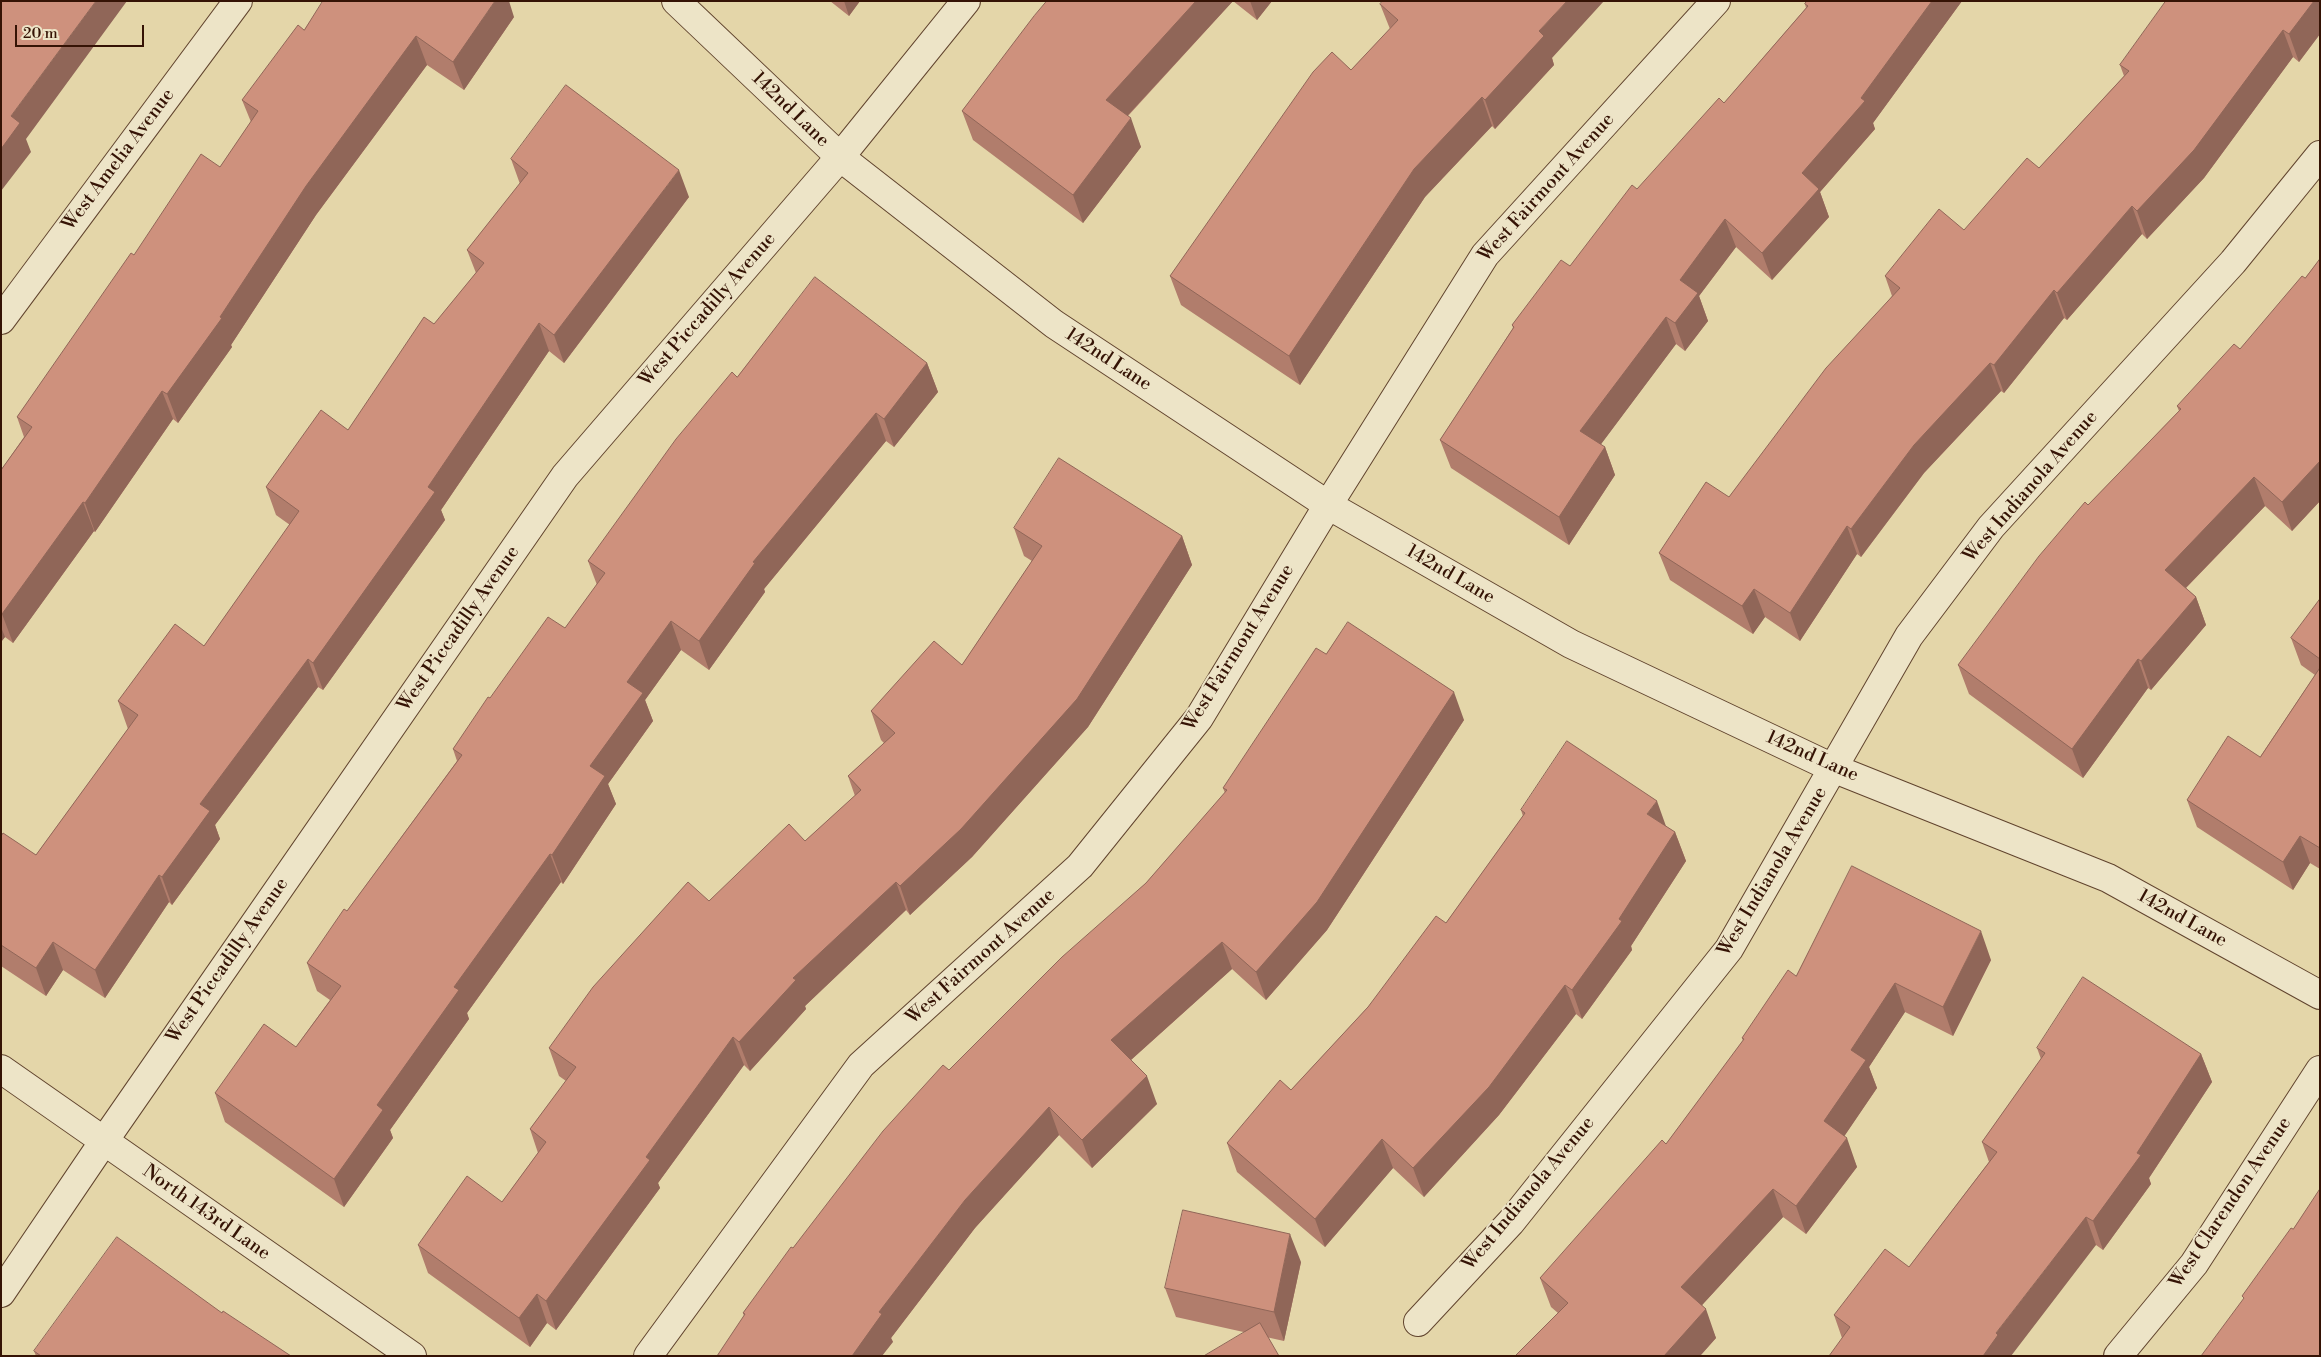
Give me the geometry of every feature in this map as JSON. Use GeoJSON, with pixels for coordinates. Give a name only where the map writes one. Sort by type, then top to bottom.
{"type":"FeatureCollection","features":[{"type":"Feature","properties":{"kind":"street","name":"West Amelia Avenue"},"geometry":{"type":"LineString","coordinates":[[1,320],[238,1]]}},
{"type":"Feature","properties":{"kind":"street","name":"142nd Lane"},"geometry":{"type":"LineString","coordinates":[[676,1],[840,157],[1054,324],[1328,505],[1571,644],[1835,769],[2108,878],[2320,995]]}},
{"type":"Feature","properties":{"kind":"street","name":"West Piccadilly Avenue"},"geometry":{"type":"LineString","coordinates":[[1,1293],[104,1141],[565,476],[840,157],[966,1]]}},
{"type":"Feature","properties":{"kind":"street","name":"West Fairmont Avenue"},"geometry":{"type":"LineString","coordinates":[[648,1356],[861,1065],[1080,866],[1199,718],[1328,505],[1485,255],[1716,1]]}},
{"type":"Feature","properties":{"kind":"street","name":"West Indianola Avenue"},"geometry":{"type":"LineString","coordinates":[[1418,1322],[1511,1222],[1729,949],[1835,769],[1909,636],[1991,527],[2233,262],[2320,155]]}},
{"type":"Feature","properties":{"kind":"street","name":"North 143rd Lane"},"geometry":{"type":"LineString","coordinates":[[1,1069],[412,1356]]}},
{"type":"Feature","properties":{"kind":"street","name":"West Clarendon Avenue"},"geometry":{"type":"LineString","coordinates":[[2118,1356],[2194,1264],[2320,1070]]}},
{"type":"Feature","properties":{"kind":"building"},"geometry":{"type":"Polygon","coordinates":[[[1,1],[96,1],[11,116],[20,123],[1,149],[1,1]]]}},
{"type":"Feature","properties":{"kind":"building"},"geometry":{"type":"Polygon","coordinates":[[[323,1],[495,1],[453,62],[416,36],[306,186],[220,317],[222,318],[167,394],[162,391],[85,503],[83,502],[2,614],[1,470],[32,427],[17,417],[131,253],[134,255],[201,154],[220,167],[258,111],[242,100],[298,25],[304,30],[323,1]]]}},
{"type":"Feature","properties":{"kind":"building"},"geometry":{"type":"Polygon","coordinates":[[[1047,1],[1196,1],[1106,100],[1131,118],[1073,195],[962,111],[1047,1]]]}},
{"type":"Feature","properties":{"kind":"building"},"geometry":{"type":"Polygon","coordinates":[[[1383,1],[1567,1],[1539,31],[1544,36],[1485,100],[1482,97],[1414,169],[1289,356],[1170,276],[1313,72],[1332,52],[1351,70],[1398,20],[1380,4],[1383,1]]]}},
{"type":"Feature","properties":{"kind":"building"},"geometry":{"type":"Polygon","coordinates":[[[1807,1],[1932,1],[1861,98],[1865,101],[1802,173],[1819,189],[1762,253],[1725,219],[1680,280],[1698,293],[1675,323],[1666,317],[1580,431],[1605,447],[1559,517],[1440,440],[1514,327],[1512,325],[1561,260],[1570,266],[1632,185],[1637,189],[1719,98],[1724,103],[1808,6],[1805,4],[1807,1]]]}},
{"type":"Feature","properties":{"kind":"building"},"geometry":{"type":"Polygon","coordinates":[[[2166,1],[2314,1],[2289,34],[2283,30],[2194,150],[2137,211],[2132,206],[2057,293],[2054,290],[1994,365],[1990,363],[1914,445],[1851,529],[1847,526],[1790,613],[1754,589],[1742,606],[1659,553],[1706,482],[1729,497],[1826,368],[1900,288],[1885,276],[1939,209],[1964,230],[2027,158],[2039,168],[2129,71],[2120,65],[2166,1]]]}},
{"type":"Feature","properties":{"kind":"building"},"geometry":{"type":"Polygon","coordinates":[[[566,85],[679,170],[554,335],[539,323],[428,487],[435,492],[313,663],[308,659],[200,804],[210,811],[162,877],[159,875],[95,970],[53,942],[36,968],[1,945],[1,836],[3,833],[36,855],[138,715],[118,701],[175,624],[204,646],[299,511],[266,487],[321,410],[348,430],[424,317],[434,324],[484,263],[467,250],[528,173],[511,159],[566,85]]]}},
{"type":"Feature","properties":{"kind":"building"},"geometry":{"type":"Polygon","coordinates":[[[2320,259],[2320,461],[2282,502],[2254,477],[2165,570],[2196,597],[2141,661],[2138,659],[2072,749],[1958,665],[2039,556],[2085,502],[2088,505],[2181,409],[2177,406],[2234,344],[2240,349],[2302,276],[2305,278],[2320,259]]]}},
{"type":"Feature","properties":{"kind":"building"},"geometry":{"type":"Polygon","coordinates":[[[815,277],[927,363],[884,419],[876,413],[753,562],[755,563],[699,641],[671,621],[627,682],[643,693],[590,766],[605,776],[552,855],[550,854],[454,987],[459,990],[377,1105],[383,1110],[334,1179],[215,1093],[264,1024],[296,1047],[341,986],[307,963],[344,909],[347,911],[462,755],[453,749],[488,697],[490,698],[548,617],[565,628],[605,573],[588,561],[676,439],[732,372],[737,377],[815,277]]]}},
{"type":"Feature","properties":{"kind":"building"},"geometry":{"type":"Polygon","coordinates":[[[1059,458],[1182,536],[1077,699],[961,829],[900,886],[896,882],[793,978],[796,980],[739,1042],[733,1037],[646,1157],[650,1160],[546,1301],[537,1294],[519,1318],[418,1245],[467,1176],[502,1202],[546,1142],[530,1129],[576,1067],[549,1048],[593,987],[688,882],[709,901],[789,824],[805,841],[861,790],[848,776],[895,733],[871,711],[934,641],[962,665],[1042,546],[1014,528],[1059,458]]]}},
{"type":"Feature","properties":{"kind":"building"},"geometry":{"type":"Polygon","coordinates":[[[2320,599],[2320,659],[2291,638],[2320,599]]]}},
{"type":"Feature","properties":{"kind":"building"},"geometry":{"type":"Polygon","coordinates":[[[1348,622],[1454,692],[1317,902],[1256,972],[1222,942],[1111,1040],[1147,1076],[1082,1140],[1049,1107],[965,1200],[879,1312],[882,1314],[852,1356],[717,1356],[745,1314],[743,1313],[791,1247],[793,1248],[883,1131],[943,1065],[949,1070],[1062,957],[1146,883],[1227,790],[1223,788],[1316,648],[1326,654],[1348,622]]]}},
{"type":"Feature","properties":{"kind":"building"},"geometry":{"type":"Polygon","coordinates":[[[2320,668],[2320,848],[2300,836],[2283,862],[2187,800],[2228,736],[2260,757],[2320,668]]]}},
{"type":"Feature","properties":{"kind":"building"},"geometry":{"type":"Polygon","coordinates":[[[1567,741],[1657,801],[1647,814],[1675,832],[1619,919],[1622,921],[1572,990],[1565,985],[1489,1087],[1413,1168],[1382,1139],[1315,1219],[1227,1143],[1280,1080],[1291,1090],[1368,1007],[1436,916],[1446,923],[1525,813],[1521,810],[1567,741]]]}},
{"type":"Feature","properties":{"kind":"building"},"geometry":{"type":"Polygon","coordinates":[[[1852,866],[1981,931],[1943,1007],[1895,983],[1851,1050],[1866,1060],[1824,1121],[1847,1138],[1796,1206],[1773,1189],[1681,1287],[1706,1309],[1664,1356],[1515,1356],[1568,1303],[1540,1278],[1662,1140],[1666,1144],[1744,1039],[1742,1038],[1788,970],[1796,976],[1852,866]]]}},
{"type":"Feature","properties":{"kind":"building"},"geometry":{"type":"Polygon","coordinates":[[[2083,977],[2201,1054],[2137,1153],[2141,1155],[2093,1221],[2086,1217],[1996,1333],[1998,1335],[1983,1356],[1829,1356],[1850,1327],[1834,1315],[1885,1249],[1909,1267],[1997,1152],[1982,1142],[2045,1053],[2037,1048],[2083,977]]]}},
{"type":"Feature","properties":{"kind":"building"},"geometry":{"type":"Polygon","coordinates":[[[2320,1189],[2320,1355],[2201,1356],[2244,1298],[2242,1296],[2291,1228],[2293,1229],[2320,1189]]]}},
{"type":"Feature","properties":{"kind":"building"},"geometry":{"type":"Polygon","coordinates":[[[1183,1210],[1290,1234],[1274,1312],[1165,1288],[1183,1210]]]}},
{"type":"Feature","properties":{"kind":"building"},"geometry":{"type":"Polygon","coordinates":[[[117,1237],[222,1313],[223,1311],[291,1356],[41,1356],[34,1351],[117,1237]]]}},
{"type":"Feature","properties":{"kind":"building"},"geometry":{"type":"Polygon","coordinates":[[[1260,1323],[1279,1356],[1204,1356],[1260,1323]]]}}]}
